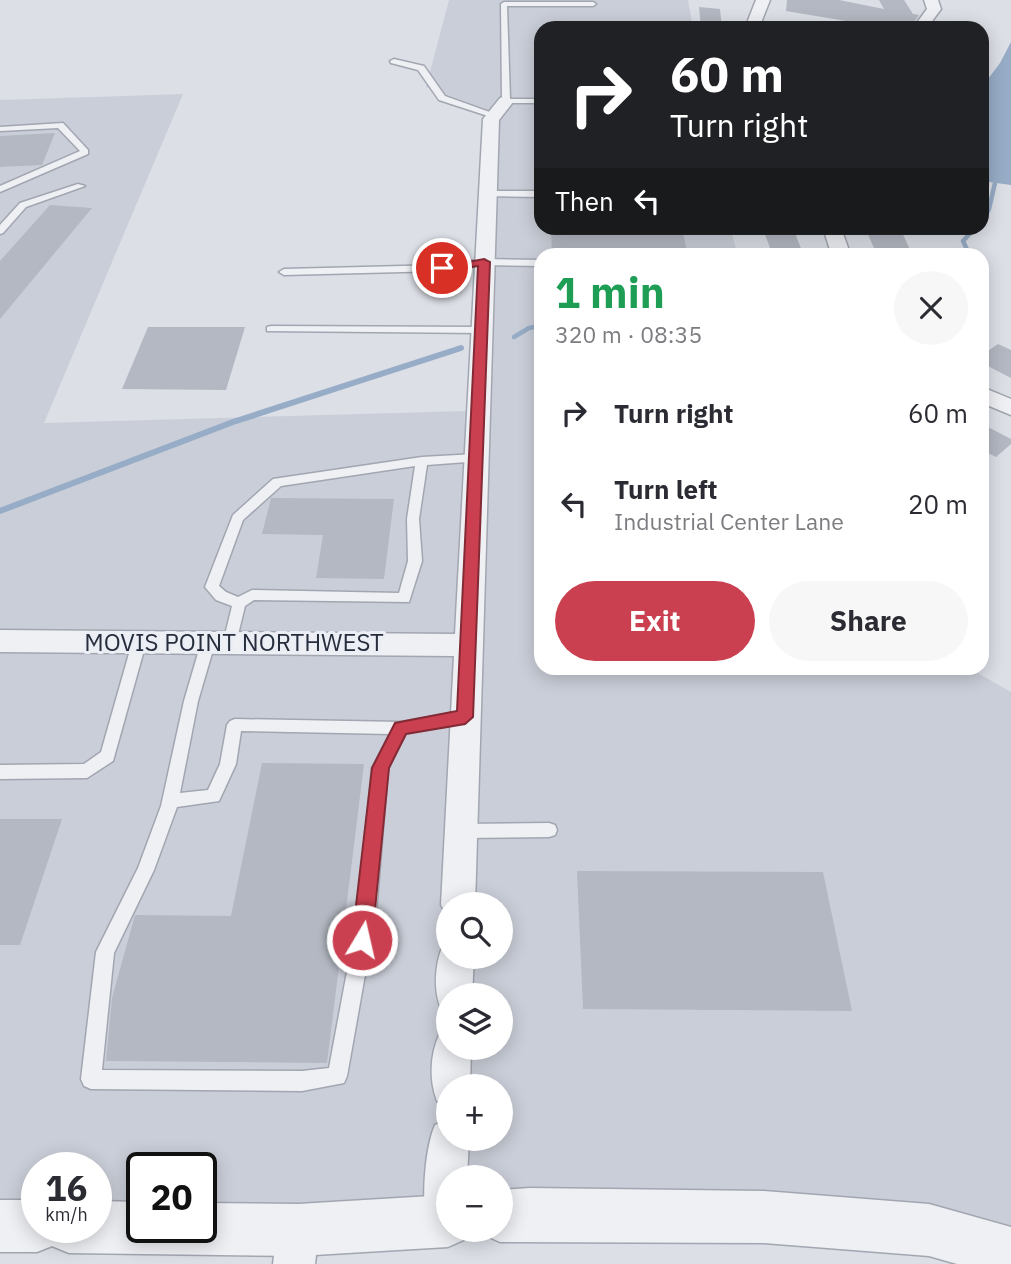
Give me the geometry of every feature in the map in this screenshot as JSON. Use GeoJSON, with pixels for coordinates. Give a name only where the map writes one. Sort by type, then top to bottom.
{"type":"FeatureCollection","features":[{"type":"Feature","properties":{"kind":"street"},"geometry":{"type":"LineString","coordinates":[[755,21],[763,0]]}},
{"type":"Feature","properties":{"kind":"street"},"geometry":{"type":"LineString","coordinates":[[925,21],[934,9],[932,0]]}},
{"type":"Feature","properties":{"kind":"street"},"geometry":{"type":"LineString","coordinates":[[459,892],[487,194],[491,120],[500,108]]}},
{"type":"Feature","properties":{"kind":"street"},"geometry":{"type":"LineString","coordinates":[[989,397],[1011,408]]}},
{"type":"Feature","properties":{"kind":"street","name":"MOVIS POINT NORTHWEST"},"geometry":{"type":"LineString","coordinates":[[0,641],[468,645]]}},
{"type":"Feature","properties":{"kind":"street"},"geometry":{"type":"LineString","coordinates":[[513,1215],[764,1217],[929,1230],[1011,1253]]}},
{"type":"Feature","properties":{"kind":"street"},"geometry":{"type":"LineString","coordinates":[[112,1231],[296,1247],[436,1223]]}},
{"type":"Feature","properties":{"kind":"street"},"geometry":{"type":"LineString","coordinates":[[0,1226],[21,1226]]}},
{"type":"Feature","properties":{"kind":"lane"},"geometry":{"type":"LineString","coordinates":[[500,108],[503,4],[593,4]]}},
{"type":"Feature","properties":{"kind":"lane"},"geometry":{"type":"LineString","coordinates":[[394,61],[421,68],[442,98],[500,108],[534,102]]}},
{"type":"Feature","properties":{"kind":"lane"},"geometry":{"type":"LineString","coordinates":[[0,129],[60,125],[85,152],[0,189]]}},
{"type":"Feature","properties":{"kind":"lane"},"geometry":{"type":"LineString","coordinates":[[0,231],[23,205],[80,186]]}},
{"type":"Feature","properties":{"kind":"lane"},"geometry":{"type":"LineString","coordinates":[[487,194],[534,194]]}},
{"type":"Feature","properties":{"kind":"lane"},"geometry":{"type":"LineString","coordinates":[[284,272],[442,268],[484,262],[534,262]]}},
{"type":"Feature","properties":{"kind":"lane"},"geometry":{"type":"LineString","coordinates":[[271,329],[481,330]]}},
{"type":"Feature","properties":{"kind":"lane"},"geometry":{"type":"LineString","coordinates":[[239,603],[221,596],[212,587],[237,518],[277,482],[422,461],[476,458]]}},
{"type":"Feature","properties":{"kind":"lane"},"geometry":{"type":"LineString","coordinates":[[401,728],[380,768],[367,913],[337,1076],[288,1081],[92,1079],[105,952],[146,870],[170,801],[191,701],[239,603],[252,595],[404,598],[415,561],[413,519],[422,461]]}},
{"type":"Feature","properties":{"kind":"lane"},"geometry":{"type":"LineString","coordinates":[[0,772],[87,771],[108,756],[139,643]]}},
{"type":"Feature","properties":{"kind":"lane"},"geometry":{"type":"LineString","coordinates":[[170,801],[213,796],[228,764],[235,725],[401,728],[465,717]]}},
{"type":"Feature","properties":{"kind":"lane"},"geometry":{"type":"LineString","coordinates":[[461,831],[549,830]]}},
{"type":"Feature","properties":{"kind":"shaded area"},"geometry":{"type":"Polygon","coordinates":[[[449,0],[688,0],[692,21],[534,21],[534,235],[732,235],[736,248],[534,248],[534,675],[981,675],[1011,692],[1011,1262],[513,1209],[513,1165],[436,1165],[436,1207],[217,1204],[217,1152],[126,1152],[126,1203],[112,1202],[112,1152],[21,1152],[21,1202],[0,1201],[0,100],[183,94],[44,423],[466,411],[498,113],[426,87],[449,0]]]}},
{"type":"Feature","properties":{"kind":"water"},"geometry":{"type":"Polygon","coordinates":[[[1011,42],[1011,185],[989,182],[989,78],[1011,42]]]}},
{"type":"Feature","properties":{"kind":"building"},"geometry":{"type":"Polygon","coordinates":[[[787,0],[839,0],[884,9],[879,0],[904,0],[913,14],[919,15],[915,21],[846,21],[786,11],[787,0]]]}},
{"type":"Feature","properties":{"kind":"building"},"geometry":{"type":"Polygon","coordinates":[[[699,7],[720,9],[721,21],[700,21],[699,7]]]}},
{"type":"Feature","properties":{"kind":"building"},"geometry":{"type":"Polygon","coordinates":[[[55,133],[42,165],[0,167],[0,136],[55,133]]]}},
{"type":"Feature","properties":{"kind":"building"},"geometry":{"type":"Polygon","coordinates":[[[50,205],[92,208],[0,319],[0,261],[50,205]]]}},
{"type":"Feature","properties":{"kind":"building"},"geometry":{"type":"Polygon","coordinates":[[[551,235],[684,235],[686,248],[552,248],[551,235]]]}},
{"type":"Feature","properties":{"kind":"building"},"geometry":{"type":"Polygon","coordinates":[[[765,235],[796,235],[801,248],[770,248],[765,235]]]}},
{"type":"Feature","properties":{"kind":"building"},"geometry":{"type":"Polygon","coordinates":[[[868,235],[903,235],[909,248],[879,248],[874,248],[868,235]]]}},
{"type":"Feature","properties":{"kind":"building"},"geometry":{"type":"Polygon","coordinates":[[[148,327],[245,327],[226,390],[122,389],[148,327]]]}},
{"type":"Feature","properties":{"kind":"building"},"geometry":{"type":"Polygon","coordinates":[[[998,344],[1011,350],[1011,378],[989,367],[989,350],[998,344]]]}},
{"type":"Feature","properties":{"kind":"building"},"geometry":{"type":"Polygon","coordinates":[[[989,428],[1011,439],[1011,444],[996,457],[989,454],[989,428]]]}},
{"type":"Feature","properties":{"kind":"building"},"geometry":{"type":"Polygon","coordinates":[[[271,498],[394,499],[384,579],[316,578],[323,535],[262,534],[271,498]]]}},
{"type":"Feature","properties":{"kind":"building"},"geometry":{"type":"Polygon","coordinates":[[[262,763],[364,764],[327,1063],[106,1061],[112,998],[135,915],[231,916],[262,763]]]}},
{"type":"Feature","properties":{"kind":"building"},"geometry":{"type":"Polygon","coordinates":[[[0,819],[62,819],[20,945],[0,945],[0,819]]]}},
{"type":"Feature","properties":{"kind":"building"},"geometry":{"type":"Polygon","coordinates":[[[577,871],[823,872],[852,1011],[583,1009],[577,871]]]}},
{"type":"Feature","properties":{"kind":"waterway"},"geometry":{"type":"LineString","coordinates":[[989,209],[995,183]]}},
{"type":"Feature","properties":{"kind":"waterway"},"geometry":{"type":"LineString","coordinates":[[966,248],[963,241],[969,235]]}},
{"type":"Feature","properties":{"kind":"waterway"},"geometry":{"type":"LineString","coordinates":[[514,337],[534,327]]}},
{"type":"Feature","properties":{"kind":"waterway"},"geometry":{"type":"LineString","coordinates":[[0,511],[233,422],[461,348]]}},
{"type":"Feature","properties":{"kind":"route"},"geometry":{"type":"LineString","coordinates":[[362,940],[367,913],[380,768],[401,728],[465,717],[484,262],[442,268]]}}]}
